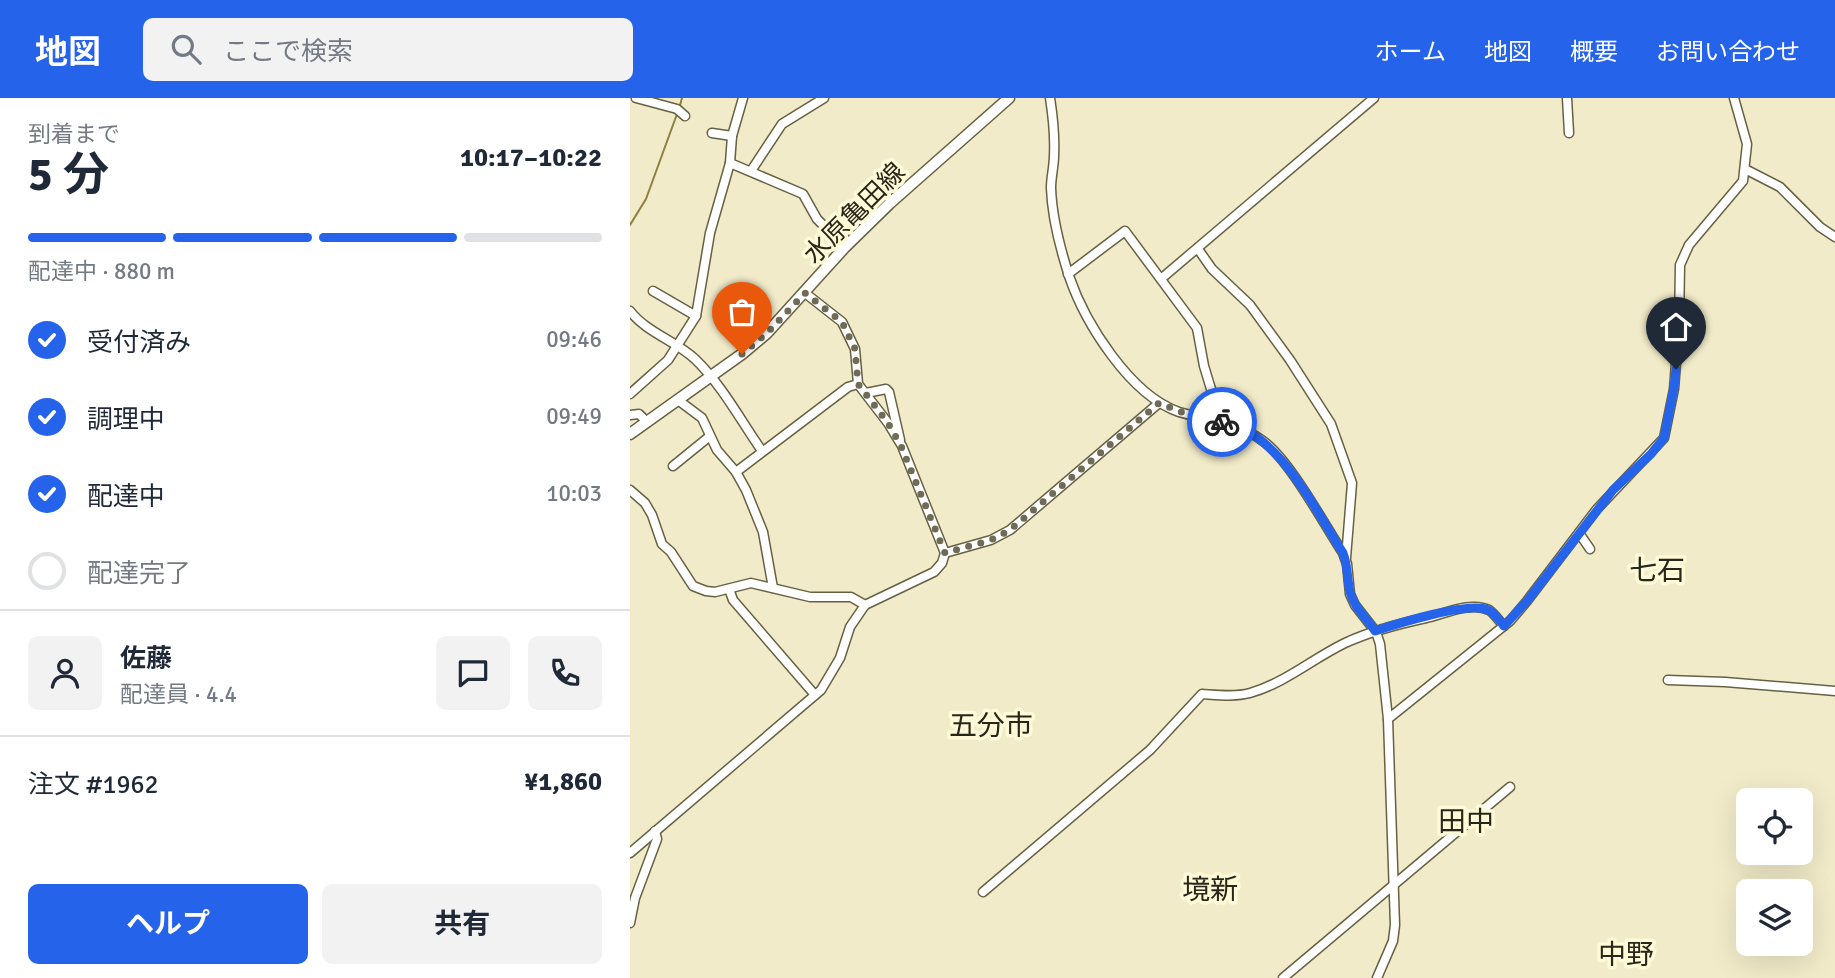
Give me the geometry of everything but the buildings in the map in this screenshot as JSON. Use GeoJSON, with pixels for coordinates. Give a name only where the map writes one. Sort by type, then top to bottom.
{"type":"FeatureCollection","features":[{"type":"Feature","properties":{"kind":"main road","name":"水原亀田線"},"geometry":{"type":"LineString","coordinates":[[630,434],[711,377],[767,333],[845,247],[889,204],[1007,99]]}},
{"type":"Feature","properties":{"kind":"street"},"geometry":{"type":"LineString","coordinates":[[636,98],[677,109],[685,116]]}},
{"type":"Feature","properties":{"kind":"street"},"geometry":{"type":"LineString","coordinates":[[630,394],[653,376],[679,346],[696,316],[710,233],[730,163],[732,136],[743,98]]}},
{"type":"Feature","properties":{"kind":"street"},"geometry":{"type":"LineString","coordinates":[[751,171],[782,124],[824,98]]}},
{"type":"Feature","properties":{"kind":"street"},"geometry":{"type":"LineString","coordinates":[[1049,98],[1054,145],[1051,186],[1053,212],[1068,274],[1104,347],[1159,403],[1181,412],[1231,423],[1266,442],[1279,456],[1346,561]]}},
{"type":"Feature","properties":{"kind":"street"},"geometry":{"type":"LineString","coordinates":[[1162,278],[1374,98]]}},
{"type":"Feature","properties":{"kind":"street"},"geometry":{"type":"LineString","coordinates":[[1567,98],[1569,133]]}},
{"type":"Feature","properties":{"kind":"street"},"geometry":{"type":"LineString","coordinates":[[1388,719],[1504,626],[1527,601],[1613,490],[1664,438],[1674,388],[1680,265],[1689,245],[1743,181],[1747,144],[1734,98]]}},
{"type":"Feature","properties":{"kind":"street"},"geometry":{"type":"LineString","coordinates":[[712,133],[732,136]]}},
{"type":"Feature","properties":{"kind":"street"},"geometry":{"type":"LineString","coordinates":[[730,163],[803,194],[817,219],[823,225],[829,226],[845,247]]}},
{"type":"Feature","properties":{"kind":"street"},"geometry":{"type":"LineString","coordinates":[[1745,169],[1780,187],[1812,220],[1835,237]]}},
{"type":"Feature","properties":{"kind":"street"},"geometry":{"type":"LineString","coordinates":[[1068,274],[1125,231],[1197,328],[1203,366],[1211,388],[1231,423]]}},
{"type":"Feature","properties":{"kind":"street"},"geometry":{"type":"LineString","coordinates":[[1198,249],[1212,269],[1250,305],[1290,360],[1331,424],[1352,483],[1346,561],[1350,594],[1375,631],[1380,644],[1388,719],[1395,925],[1393,941],[1377,978]]}},
{"type":"Feature","properties":{"kind":"street"},"geometry":{"type":"LineString","coordinates":[[653,291],[696,316]]}},
{"type":"Feature","properties":{"kind":"street"},"geometry":{"type":"LineString","coordinates":[[805,293],[842,322],[855,349],[858,384],[901,446]]}},
{"type":"Feature","properties":{"kind":"street"},"geometry":{"type":"LineString","coordinates":[[630,311],[636,319],[679,346],[711,377],[762,451]]}},
{"type":"Feature","properties":{"kind":"street"},"geometry":{"type":"LineString","coordinates":[[736,472],[848,387],[858,384]]}},
{"type":"Feature","properties":{"kind":"street"},"geometry":{"type":"LineString","coordinates":[[630,853],[815,695],[831,677],[850,627],[865,605],[934,572],[942,563],[945,553],[901,446],[889,392],[886,389],[877,389],[866,393]]}},
{"type":"Feature","properties":{"kind":"street"},"geometry":{"type":"LineString","coordinates":[[678,400],[702,418],[717,450],[736,472],[758,516],[773,589]]}},
{"type":"Feature","properties":{"kind":"street"},"geometry":{"type":"LineString","coordinates":[[945,553],[991,540],[1010,530],[1159,403]]}},
{"type":"Feature","properties":{"kind":"street"},"geometry":{"type":"LineString","coordinates":[[630,415],[639,414],[647,422]]}},
{"type":"Feature","properties":{"kind":"street"},"geometry":{"type":"LineString","coordinates":[[673,466],[710,436]]}},
{"type":"Feature","properties":{"kind":"street"},"geometry":{"type":"LineString","coordinates":[[630,490],[645,503],[662,544],[671,552],[693,586],[706,591],[751,583],[810,597],[851,597],[865,605]]}},
{"type":"Feature","properties":{"kind":"street"},"geometry":{"type":"LineString","coordinates":[[1578,533],[1590,549]]}},
{"type":"Feature","properties":{"kind":"street"},"geometry":{"type":"LineString","coordinates":[[729,589],[733,600],[815,695]]}},
{"type":"Feature","properties":{"kind":"street"},"geometry":{"type":"LineString","coordinates":[[983,892],[1150,750],[1202,694],[1251,693],[1288,678],[1342,644],[1375,631],[1451,610],[1489,610],[1504,626]]}},
{"type":"Feature","properties":{"kind":"street"},"geometry":{"type":"LineString","coordinates":[[1668,680],[1835,691]]}},
{"type":"Feature","properties":{"kind":"street"},"geometry":{"type":"LineString","coordinates":[[1283,978],[1510,787]]}},
{"type":"Feature","properties":{"kind":"street"},"geometry":{"type":"LineString","coordinates":[[630,923],[635,898],[657,839],[656,831]]}},
{"type":"Feature","properties":{"kind":"waterway"},"geometry":{"type":"LineString","coordinates":[[679,109],[682,98]]}},
{"type":"Feature","properties":{"kind":"waterway"},"geometry":{"type":"LineString","coordinates":[[630,225],[646,199],[677,114]]}},
{"type":"Feature","properties":{"kind":"way so far"},"geometry":{"type":"LineString","coordinates":[[742,354],[767,333],[805,293],[842,322],[855,349],[858,384],[888,423],[901,446],[945,553],[997,538],[1010,530],[1159,403],[1181,412],[1222,422]]}},
{"type":"Feature","properties":{"kind":"district","name":"七石"},"geometry":{"type":"Point","coordinates":[1657,570]}},
{"type":"Feature","properties":{"kind":"district","name":"五分市"},"geometry":{"type":"Point","coordinates":[991,725]}},
{"type":"Feature","properties":{"kind":"district","name":"田中"},"geometry":{"type":"Point","coordinates":[1466,821]}},
{"type":"Feature","properties":{"kind":"district","name":"境新"},"geometry":{"type":"Point","coordinates":[1210,889]}},
{"type":"Feature","properties":{"kind":"district","name":"中野"},"geometry":{"type":"Point","coordinates":[1626,954]}},
{"type":"Feature","properties":{"kind":"route"},"geometry":{"type":"LineString","coordinates":[[1222,422],[1246,430],[1266,442],[1279,456],[1343,553],[1350,594],[1375,631],[1451,610],[1480,608],[1489,610],[1504,626],[1527,601],[1613,490],[1664,438],[1676,369]]}}]}
